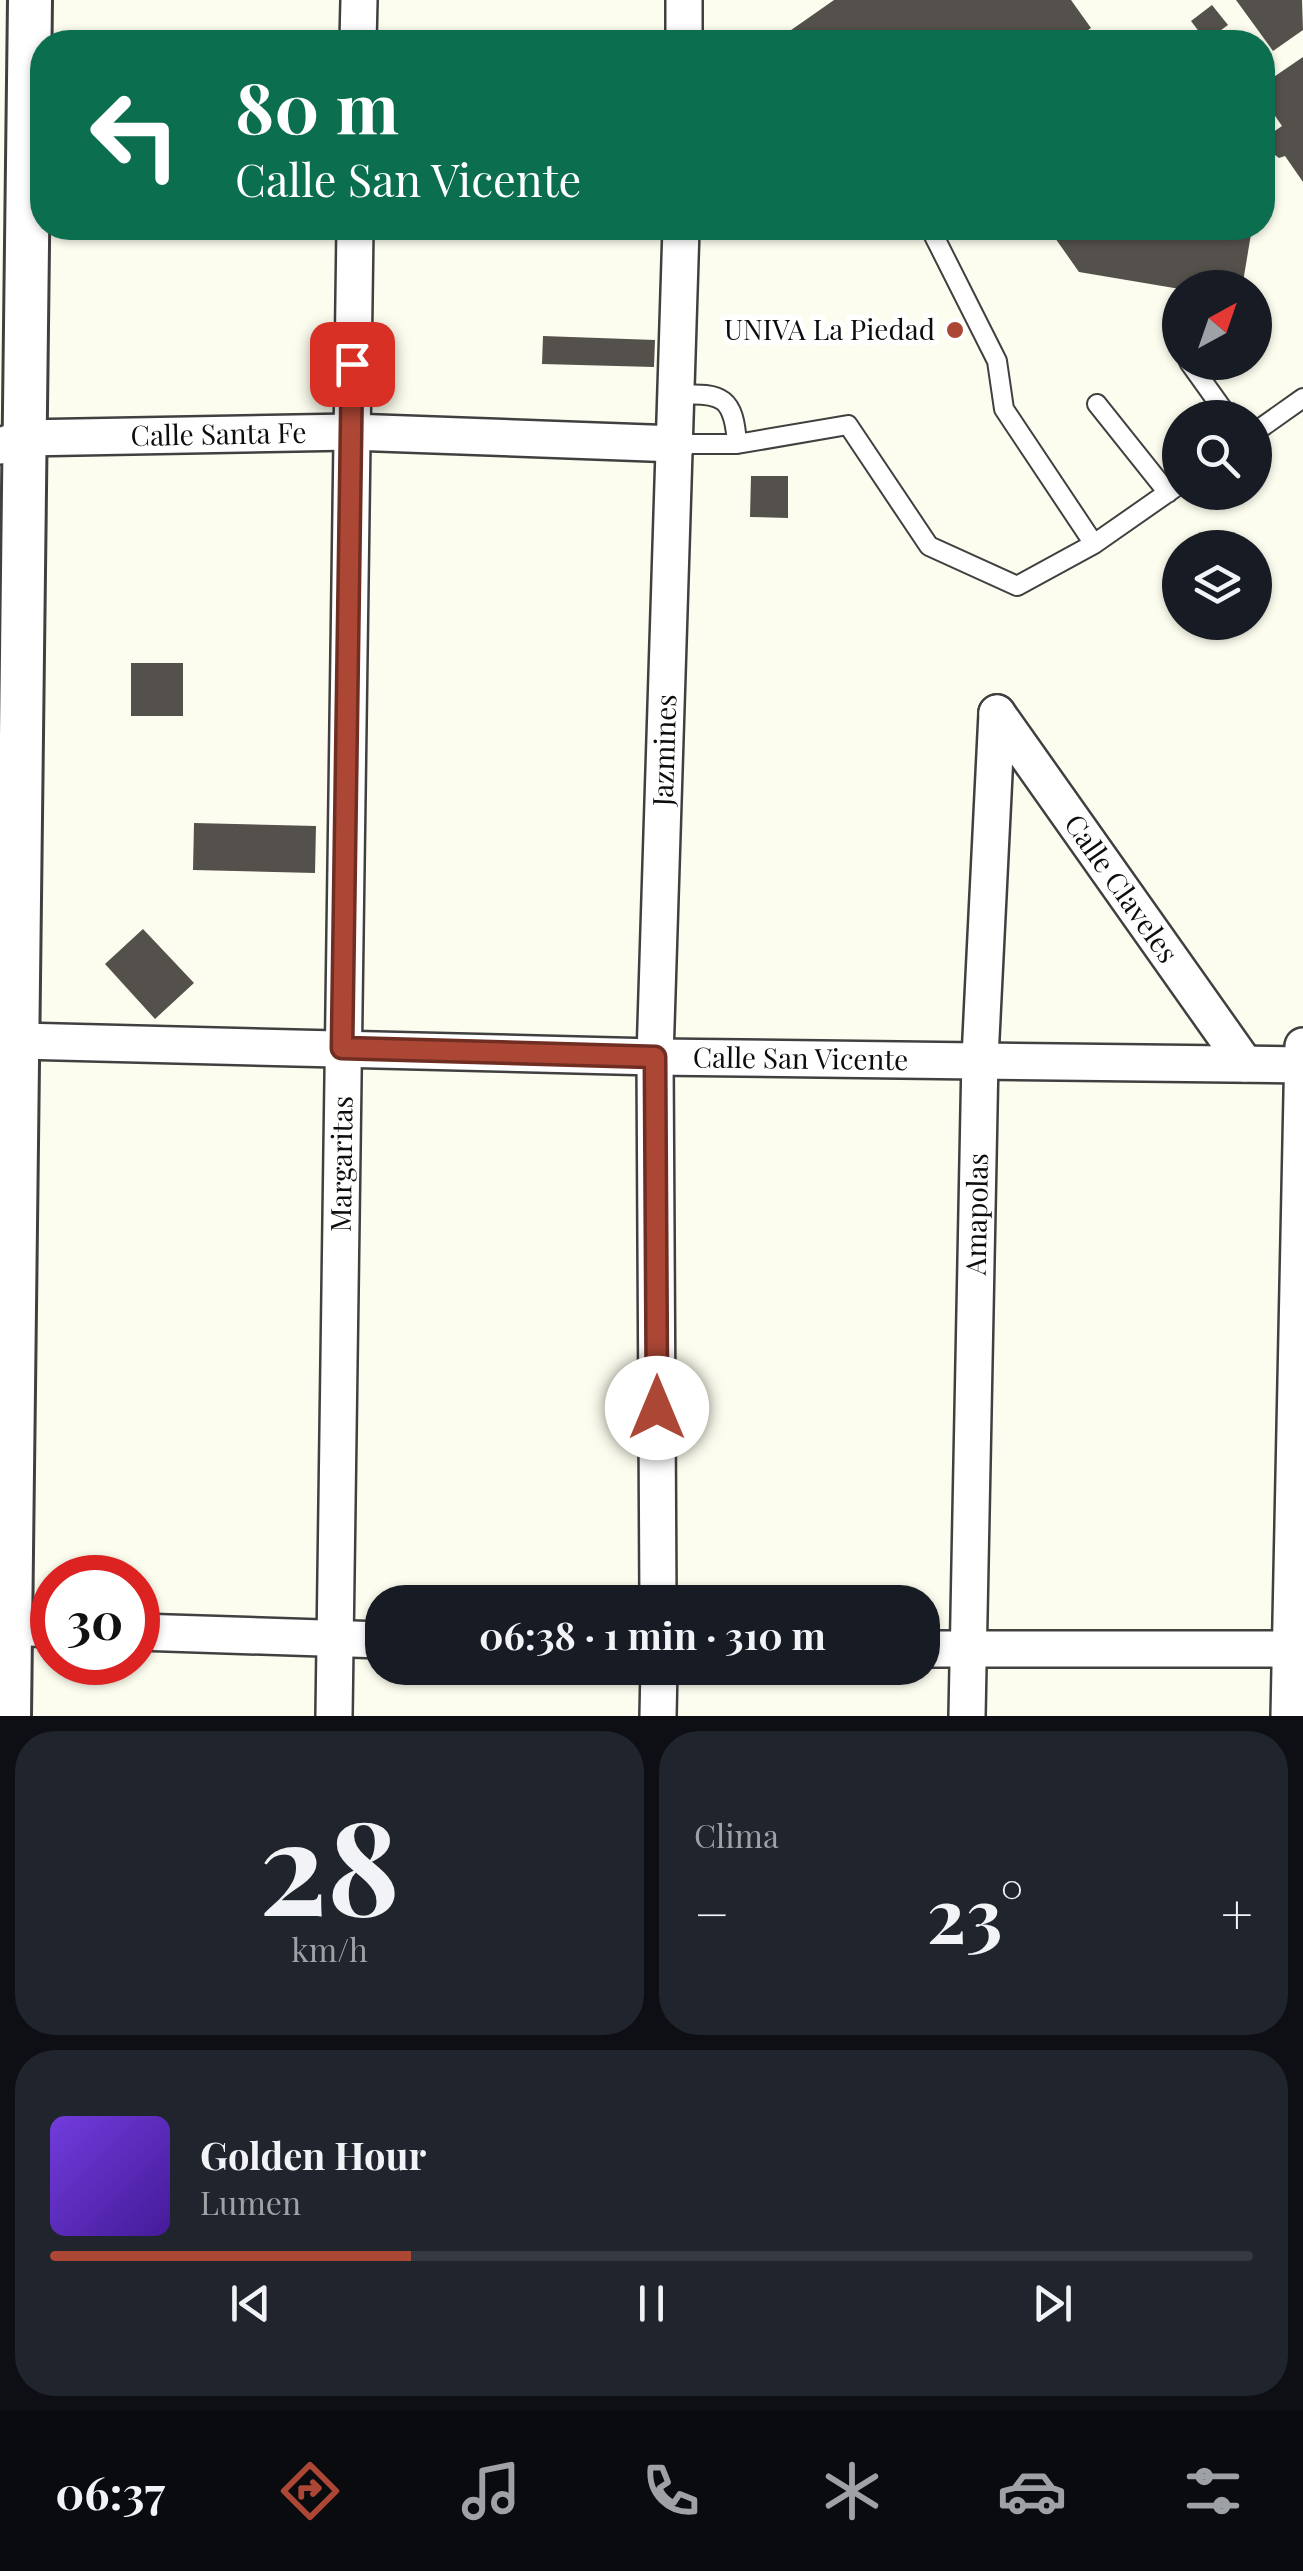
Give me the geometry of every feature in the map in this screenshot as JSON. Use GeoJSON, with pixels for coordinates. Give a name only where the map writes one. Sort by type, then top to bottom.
{"type":"FeatureCollection","features":[{"type":"Feature","properties":{"kind":"street"},"geometry":{"type":"LineString","coordinates":[[10,1716],[5,1630],[11,442],[30,0]]}},
{"type":"Feature","properties":{"kind":"street"},"geometry":{"type":"LineString","coordinates":[[358,0],[358,30]]}},
{"type":"Feature","properties":{"kind":"street"},"geometry":{"type":"LineString","coordinates":[[684,0],[684,30]]}},
{"type":"Feature","properties":{"kind":"street","name":"Margaritas"},"geometry":{"type":"LineString","coordinates":[[334,1716],[355,240]]}},
{"type":"Feature","properties":{"kind":"street","name":"Jazmines"},"geometry":{"type":"LineString","coordinates":[[658,1585],[655,1057],[678,444],[681,240]]}},
{"type":"Feature","properties":{"kind":"street","name":"Calle Santa Fe"},"geometry":{"type":"LineString","coordinates":[[11,442],[352,432],[678,444]]}},
{"type":"Feature","properties":{"kind":"street","name":"Amapolas"},"geometry":{"type":"LineString","coordinates":[[967,1716],[980,1058],[997,713]]}},
{"type":"Feature","properties":{"kind":"street","name":"Calle Claveles"},"geometry":{"type":"LineString","coordinates":[[997,713],[1245,1064]]}},
{"type":"Feature","properties":{"kind":"street","name":"Calle San Vicente"},"geometry":{"type":"LineString","coordinates":[[10,1045],[1303,1064]]}},
{"type":"Feature","properties":{"kind":"street"},"geometry":{"type":"LineString","coordinates":[[1290,1716],[1297,1649],[1303,1046]]}},
{"type":"Feature","properties":{"kind":"street"},"geometry":{"type":"LineString","coordinates":[[5,1630],[30,1629]]}},
{"type":"Feature","properties":{"kind":"street"},"geometry":{"type":"LineString","coordinates":[[160,1633],[365,1640]]}},
{"type":"Feature","properties":{"kind":"street"},"geometry":{"type":"LineString","coordinates":[[940,1650],[1297,1649]]}},
{"type":"Feature","properties":{"kind":"street"},"geometry":{"type":"LineString","coordinates":[[658,1685],[658,1716]]}},
{"type":"Feature","properties":{"kind":"lane"},"geometry":{"type":"LineString","coordinates":[[936,240],[997,361],[1004,409],[1094,544]]}},
{"type":"Feature","properties":{"kind":"lane"},"geometry":{"type":"LineString","coordinates":[[678,395],[706,394],[724,400],[735,414],[737,444]]}},
{"type":"Feature","properties":{"kind":"lane"},"geometry":{"type":"LineString","coordinates":[[1272,420],[1303,398]]}},
{"type":"Feature","properties":{"kind":"lane"},"geometry":{"type":"LineString","coordinates":[[1098,404],[1162,476]]}},
{"type":"Feature","properties":{"kind":"lane"},"geometry":{"type":"LineString","coordinates":[[678,444],[737,444],[848,425],[929,546],[1018,586],[1094,544],[1162,497]]}},
{"type":"Feature","properties":{"kind":"building"},"geometry":{"type":"Polygon","coordinates":[[[834,0],[1071,0],[1091,28],[1088,30],[791,30],[834,0]]]}},
{"type":"Feature","properties":{"kind":"building"},"geometry":{"type":"Polygon","coordinates":[[[1236,0],[1302,0],[1303,30],[1275,50],[1275,30],[1258,30],[1236,0]]]}},
{"type":"Feature","properties":{"kind":"building"},"geometry":{"type":"Polygon","coordinates":[[[1212,5],[1228,25],[1221,30],[1198,30],[1191,21],[1212,5]]]}},
{"type":"Feature","properties":{"kind":"building"},"geometry":{"type":"Polygon","coordinates":[[[1303,57],[1303,182],[1285,156],[1275,155],[1275,131],[1282,126],[1275,116],[1275,76],[1303,57]]]}},
{"type":"Feature","properties":{"kind":"building"},"geometry":{"type":"Polygon","coordinates":[[[1056,240],[1250,240],[1245,270],[1162,270],[1162,286],[1079,272],[1056,240]]]}},
{"type":"Feature","properties":{"kind":"building"},"geometry":{"type":"Polygon","coordinates":[[[543,336],[655,340],[654,367],[542,364],[543,336]]]}},
{"type":"Feature","properties":{"kind":"building"},"geometry":{"type":"Polygon","coordinates":[[[751,476],[788,476],[788,518],[750,517],[751,476]]]}},
{"type":"Feature","properties":{"kind":"building"},"geometry":{"type":"Polygon","coordinates":[[[131,663],[183,663],[183,716],[131,716],[131,663]]]}},
{"type":"Feature","properties":{"kind":"building"},"geometry":{"type":"Polygon","coordinates":[[[194,823],[316,826],[315,873],[193,870],[194,823]]]}},
{"type":"Feature","properties":{"kind":"building"},"geometry":{"type":"Polygon","coordinates":[[[143,929],[194,983],[155,1019],[105,964],[143,929]]]}},
{"type":"Feature","properties":{"kind":"place","name":"UNIVA La Piedad"},"geometry":{"type":"Point","coordinates":[955,330]}},
{"type":"Feature","properties":{"kind":"route"},"geometry":{"type":"LineString","coordinates":[[352,364],[342,1048],[655,1057],[657,1408]]}}]}
